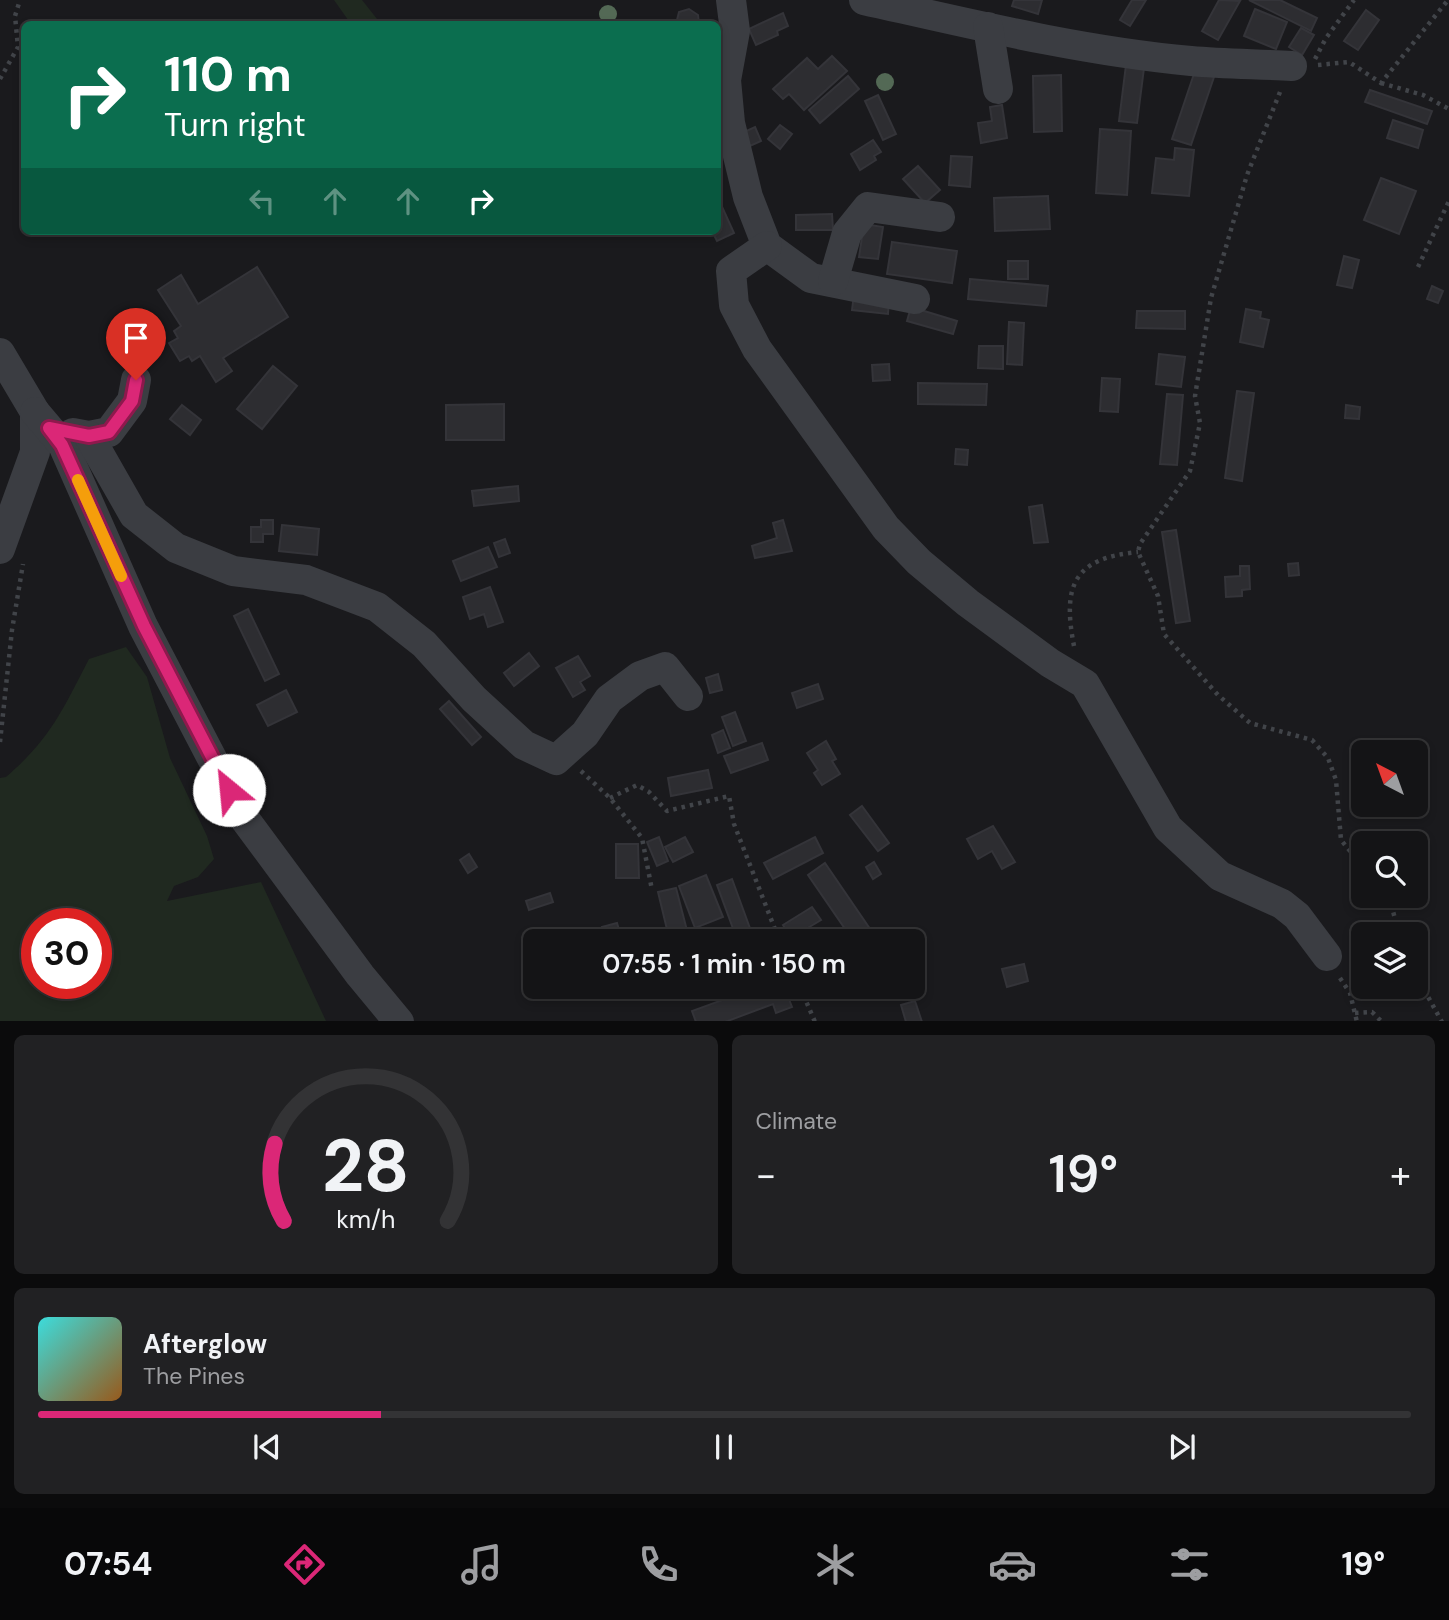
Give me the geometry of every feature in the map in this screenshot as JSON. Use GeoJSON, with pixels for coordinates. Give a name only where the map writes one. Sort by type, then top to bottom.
{"type":"FeatureCollection","features":[{"type":"Feature","properties":{"kind":"street"},"geometry":{"type":"LineString","coordinates":[[731,0],[735,31],[726,79],[730,123],[748,197],[767,246],[811,278],[915,299]]}},
{"type":"Feature","properties":{"kind":"street"},"geometry":{"type":"LineString","coordinates":[[864,0],[988,27],[1190,61],[1292,66]]}},
{"type":"Feature","properties":{"kind":"street"},"geometry":{"type":"LineString","coordinates":[[988,27],[998,89]]}},
{"type":"Feature","properties":{"kind":"street"},"geometry":{"type":"LineString","coordinates":[[833,281],[848,233],[868,207],[940,217]]}},
{"type":"Feature","properties":{"kind":"street"},"geometry":{"type":"LineString","coordinates":[[767,246],[731,271],[734,305],[757,349],[886,528],[919,562],[968,603],[1049,663],[1085,684],[1168,828],[1220,876],[1282,904],[1297,916],[1328,956]]}},
{"type":"Feature","properties":{"kind":"street"},"geometry":{"type":"LineString","coordinates":[[0,353],[42,420],[62,445],[144,626],[241,814],[360,975],[399,1021]]}},
{"type":"Feature","properties":{"kind":"street"},"geometry":{"type":"LineString","coordinates":[[42,420],[89,436],[109,432],[132,401],[136,380]]}},
{"type":"Feature","properties":{"kind":"street"},"geometry":{"type":"LineString","coordinates":[[4,538],[35,452],[42,420]]}},
{"type":"Feature","properties":{"kind":"street"},"geometry":{"type":"LineString","coordinates":[[89,436],[134,515],[176,548],[233,571],[306,580],[377,607],[424,644],[474,699],[524,745],[556,760],[585,734],[609,699],[640,676],[665,667],[688,696]]}},
{"type":"Feature","properties":{"kind":"path"},"geometry":{"type":"LineString","coordinates":[[0,79],[18,47],[15,16],[20,0]]}},
{"type":"Feature","properties":{"kind":"path"},"geometry":{"type":"LineString","coordinates":[[1354,0],[1326,38],[1312,66],[1349,62],[1381,83],[1423,95],[1449,109]]}},
{"type":"Feature","properties":{"kind":"path"},"geometry":{"type":"LineString","coordinates":[[1381,83],[1448,0]]}},
{"type":"Feature","properties":{"kind":"path"},"geometry":{"type":"LineString","coordinates":[[1292,66],[1247,175],[1211,299],[1195,396],[1200,423],[1190,471],[1140,544],[1138,552],[1158,596],[1164,634],[1218,695],[1250,723],[1312,740],[1328,758],[1336,780],[1341,840],[1351,852]]}},
{"type":"Feature","properties":{"kind":"path"},"geometry":{"type":"LineString","coordinates":[[1418,267],[1449,201]]}},
{"type":"Feature","properties":{"kind":"path"},"geometry":{"type":"LineString","coordinates":[[0,742],[12,629],[25,553],[4,538]]}},
{"type":"Feature","properties":{"kind":"path"},"geometry":{"type":"LineString","coordinates":[[1085,684],[1073,643],[1068,602],[1080,571],[1109,555],[1138,552]]}},
{"type":"Feature","properties":{"kind":"path"},"geometry":{"type":"LineString","coordinates":[[562,755],[610,798],[642,838],[653,890]]}},
{"type":"Feature","properties":{"kind":"path"},"geometry":{"type":"LineString","coordinates":[[610,798],[637,785],[649,792],[667,811],[729,796],[734,824],[775,929]]}},
{"type":"Feature","properties":{"kind":"path"},"geometry":{"type":"LineString","coordinates":[[1328,956],[1350,993],[1357,1021]]}},
{"type":"Feature","properties":{"kind":"path"},"geometry":{"type":"LineString","coordinates":[[1428,995],[1443,1021]]}},
{"type":"Feature","properties":{"kind":"path"},"geometry":{"type":"LineString","coordinates":[[806,999],[816,1021]]}},
{"type":"Feature","properties":{"kind":"path"},"geometry":{"type":"LineString","coordinates":[[1355,1013],[1372,1012],[1382,1021]]}},
{"type":"Feature","properties":{"kind":"shaded area"},"geometry":{"type":"Polygon","coordinates":[[[334,0],[362,0],[379,21],[349,21],[334,0]]]}},
{"type":"Feature","properties":{"kind":"shaded area"},"geometry":{"type":"Polygon","coordinates":[[[126,647],[147,677],[170,758],[207,836],[214,859],[198,877],[174,886],[167,901],[261,882],[326,1021],[0,1021],[0,778],[6,777],[34,749],[63,709],[89,659],[126,647]]]}},
{"type":"Feature","properties":{"kind":"building"},"geometry":{"type":"Polygon","coordinates":[[[1014,0],[1042,0],[1038,14],[1012,6],[1014,0]]]}},
{"type":"Feature","properties":{"kind":"building"},"geometry":{"type":"Polygon","coordinates":[[[1132,0],[1146,0],[1130,26],[1120,20],[1132,0]]]}},
{"type":"Feature","properties":{"kind":"building"},"geometry":{"type":"Polygon","coordinates":[[[1219,0],[1240,1],[1218,40],[1202,31],[1219,0]]]}},
{"type":"Feature","properties":{"kind":"building"},"geometry":{"type":"Polygon","coordinates":[[[1249,0],[1280,0],[1317,18],[1311,31],[1249,0]]]}},
{"type":"Feature","properties":{"kind":"building"},"geometry":{"type":"Polygon","coordinates":[[[689,9],[698,15],[699,21],[677,21],[679,12],[689,9]]]}},
{"type":"Feature","properties":{"kind":"building"},"geometry":{"type":"Polygon","coordinates":[[[1255,9],[1287,22],[1276,49],[1244,36],[1255,9]]]}},
{"type":"Feature","properties":{"kind":"building"},"geometry":{"type":"Polygon","coordinates":[[[1366,10],[1379,20],[1358,50],[1344,41],[1366,10]]]}},
{"type":"Feature","properties":{"kind":"building"},"geometry":{"type":"Polygon","coordinates":[[[783,13],[788,26],[777,31],[778,35],[756,45],[749,29],[783,13]]]}},
{"type":"Feature","properties":{"kind":"building"},"geometry":{"type":"Polygon","coordinates":[[[1301,28],[1314,35],[1302,55],[1289,47],[1301,28]]]}},
{"type":"Feature","properties":{"kind":"building"},"geometry":{"type":"Polygon","coordinates":[[[832,56],[847,71],[804,110],[789,94],[783,99],[773,89],[807,58],[818,69],[832,56]]]}},
{"type":"Feature","properties":{"kind":"building"},"geometry":{"type":"Polygon","coordinates":[[[1126,65],[1144,68],[1137,123],[1119,121],[1126,65]]]}},
{"type":"Feature","properties":{"kind":"building"},"geometry":{"type":"Polygon","coordinates":[[[1195,71],[1214,77],[1191,145],[1172,139],[1195,71]]]}},
{"type":"Feature","properties":{"kind":"building"},"geometry":{"type":"Polygon","coordinates":[[[1061,75],[1062,131],[1034,132],[1033,76],[1061,75]]]}},
{"type":"Feature","properties":{"kind":"building"},"geometry":{"type":"Polygon","coordinates":[[[848,76],[859,89],[820,123],[809,110],[848,76]]]}},
{"type":"Feature","properties":{"kind":"building"},"geometry":{"type":"Polygon","coordinates":[[[1370,90],[1432,111],[1427,124],[1365,102],[1370,90]]]}},
{"type":"Feature","properties":{"kind":"building"},"geometry":{"type":"Polygon","coordinates":[[[878,95],[896,134],[883,140],[865,101],[878,95]]]}},
{"type":"Feature","properties":{"kind":"building"},"geometry":{"type":"Polygon","coordinates":[[[1002,105],[1007,138],[981,143],[978,123],[992,121],[990,107],[1002,105]]]}},
{"type":"Feature","properties":{"kind":"building"},"geometry":{"type":"Polygon","coordinates":[[[1393,120],[1423,130],[1418,148],[1387,138],[1393,120]]]}},
{"type":"Feature","properties":{"kind":"building"},"geometry":{"type":"Polygon","coordinates":[[[780,125],[792,134],[780,149],[768,139],[780,125]]]}},
{"type":"Feature","properties":{"kind":"building"},"geometry":{"type":"Polygon","coordinates":[[[755,127],[761,141],[750,146],[744,132],[755,127]]]}},
{"type":"Feature","properties":{"kind":"building"},"geometry":{"type":"Polygon","coordinates":[[[1100,129],[1131,131],[1127,195],[1096,193],[1100,129]]]}},
{"type":"Feature","properties":{"kind":"building"},"geometry":{"type":"Polygon","coordinates":[[[873,140],[881,152],[874,156],[876,160],[860,170],[851,154],[873,140]]]}},
{"type":"Feature","properties":{"kind":"building"},"geometry":{"type":"Polygon","coordinates":[[[1175,148],[1194,150],[1189,196],[1152,193],[1156,158],[1174,160],[1175,148]]]}},
{"type":"Feature","properties":{"kind":"building"},"geometry":{"type":"Polygon","coordinates":[[[951,156],[972,157],[970,187],[949,185],[951,156]]]}},
{"type":"Feature","properties":{"kind":"building"},"geometry":{"type":"Polygon","coordinates":[[[918,166],[940,190],[925,203],[903,179],[918,166]]]}},
{"type":"Feature","properties":{"kind":"building"},"geometry":{"type":"Polygon","coordinates":[[[1381,178],[1416,191],[1399,234],[1364,220],[1381,178]]]}},
{"type":"Feature","properties":{"kind":"building"},"geometry":{"type":"Polygon","coordinates":[[[1048,196],[1050,229],[995,231],[994,198],[1048,196]]]}},
{"type":"Feature","properties":{"kind":"building"},"geometry":{"type":"Polygon","coordinates":[[[721,205],[734,233],[717,241],[714,235],[721,235],[721,205]]]}},
{"type":"Feature","properties":{"kind":"building"},"geometry":{"type":"Polygon","coordinates":[[[832,214],[833,230],[796,230],[796,215],[832,214]]]}},
{"type":"Feature","properties":{"kind":"building"},"geometry":{"type":"Polygon","coordinates":[[[864,224],[883,227],[878,259],[859,257],[864,224]]]}},
{"type":"Feature","properties":{"kind":"building"},"geometry":{"type":"Polygon","coordinates":[[[892,242],[957,251],[952,283],[887,274],[892,242]]]}},
{"type":"Feature","properties":{"kind":"building"},"geometry":{"type":"Polygon","coordinates":[[[1344,256],[1359,260],[1352,288],[1337,285],[1344,256]]]}},
{"type":"Feature","properties":{"kind":"building"},"geometry":{"type":"Polygon","coordinates":[[[1008,261],[1028,261],[1028,279],[1008,279],[1008,261]]]}},
{"type":"Feature","properties":{"kind":"building"},"geometry":{"type":"Polygon","coordinates":[[[257,267],[288,317],[223,358],[232,371],[216,382],[200,356],[192,361],[189,356],[180,361],[169,343],[178,338],[174,331],[181,326],[158,290],[181,275],[198,304],[257,267]]]}},
{"type":"Feature","properties":{"kind":"building"},"geometry":{"type":"Polygon","coordinates":[[[970,279],[1048,286],[1046,306],[968,299],[970,279]]]}},
{"type":"Feature","properties":{"kind":"building"},"geometry":{"type":"Polygon","coordinates":[[[1432,286],[1443,291],[1438,303],[1427,299],[1432,286]]]}},
{"type":"Feature","properties":{"kind":"building"},"geometry":{"type":"Polygon","coordinates":[[[854,294],[889,298],[888,314],[852,310],[854,294]]]}},
{"type":"Feature","properties":{"kind":"building"},"geometry":{"type":"Polygon","coordinates":[[[911,307],[957,321],[953,334],[907,321],[911,307]]]}},
{"type":"Feature","properties":{"kind":"building"},"geometry":{"type":"Polygon","coordinates":[[[1246,309],[1261,312],[1260,318],[1269,320],[1263,347],[1240,342],[1246,309]]]}},
{"type":"Feature","properties":{"kind":"building"},"geometry":{"type":"Polygon","coordinates":[[[1137,311],[1185,311],[1185,329],[1136,328],[1137,311]]]}},
{"type":"Feature","properties":{"kind":"building"},"geometry":{"type":"Polygon","coordinates":[[[1009,322],[1024,323],[1022,365],[1007,364],[1009,322]]]}},
{"type":"Feature","properties":{"kind":"building"},"geometry":{"type":"Polygon","coordinates":[[[979,346],[1003,346],[1003,369],[978,368],[979,346]]]}},
{"type":"Feature","properties":{"kind":"building"},"geometry":{"type":"Polygon","coordinates":[[[1159,354],[1185,357],[1181,387],[1156,384],[1159,354]]]}},
{"type":"Feature","properties":{"kind":"building"},"geometry":{"type":"Polygon","coordinates":[[[889,364],[890,380],[873,381],[872,365],[889,364]]]}},
{"type":"Feature","properties":{"kind":"building"},"geometry":{"type":"Polygon","coordinates":[[[273,366],[297,386],[262,429],[237,409],[273,366]]]}},
{"type":"Feature","properties":{"kind":"building"},"geometry":{"type":"Polygon","coordinates":[[[1102,378],[1120,379],[1118,412],[1100,411],[1102,378]]]}},
{"type":"Feature","properties":{"kind":"building"},"geometry":{"type":"Polygon","coordinates":[[[918,383],[987,384],[986,405],[918,404],[918,383]]]}},
{"type":"Feature","properties":{"kind":"building"},"geometry":{"type":"Polygon","coordinates":[[[1237,391],[1254,393],[1242,481],[1225,478],[1237,391]]]}},
{"type":"Feature","properties":{"kind":"building"},"geometry":{"type":"Polygon","coordinates":[[[1167,394],[1183,395],[1177,465],[1160,464],[1167,394]]]}},
{"type":"Feature","properties":{"kind":"building"},"geometry":{"type":"Polygon","coordinates":[[[504,404],[504,440],[446,440],[446,405],[504,404]]]}},
{"type":"Feature","properties":{"kind":"building"},"geometry":{"type":"Polygon","coordinates":[[[182,405],[201,420],[190,435],[170,419],[182,405]]]}},
{"type":"Feature","properties":{"kind":"building"},"geometry":{"type":"Polygon","coordinates":[[[1346,405],[1360,407],[1359,419],[1345,418],[1346,405]]]}},
{"type":"Feature","properties":{"kind":"building"},"geometry":{"type":"Polygon","coordinates":[[[956,449],[968,450],[967,465],[955,464],[956,449]]]}},
{"type":"Feature","properties":{"kind":"building"},"geometry":{"type":"Polygon","coordinates":[[[518,486],[519,501],[474,506],[472,491],[518,486]]]}},
{"type":"Feature","properties":{"kind":"building"},"geometry":{"type":"Polygon","coordinates":[[[1042,505],[1048,542],[1034,543],[1029,507],[1042,505]]]}},
{"type":"Feature","properties":{"kind":"building"},"geometry":{"type":"Polygon","coordinates":[[[261,520],[273,520],[273,534],[263,534],[263,542],[251,542],[251,527],[261,527],[261,520]]]}},
{"type":"Feature","properties":{"kind":"building"},"geometry":{"type":"Polygon","coordinates":[[[783,520],[792,551],[755,558],[752,546],[777,538],[773,523],[783,520]]]}},
{"type":"Feature","properties":{"kind":"building"},"geometry":{"type":"Polygon","coordinates":[[[282,525],[319,529],[317,555],[279,551],[282,525]]]}},
{"type":"Feature","properties":{"kind":"building"},"geometry":{"type":"Polygon","coordinates":[[[1176,530],[1190,621],[1176,623],[1162,532],[1176,530]]]}},
{"type":"Feature","properties":{"kind":"building"},"geometry":{"type":"Polygon","coordinates":[[[505,539],[510,553],[499,557],[494,543],[505,539]]]}},
{"type":"Feature","properties":{"kind":"building"},"geometry":{"type":"Polygon","coordinates":[[[488,547],[497,567],[461,581],[453,561],[488,547]]]}},
{"type":"Feature","properties":{"kind":"building"},"geometry":{"type":"Polygon","coordinates":[[[1298,563],[1299,575],[1289,576],[1288,564],[1298,563]]]}},
{"type":"Feature","properties":{"kind":"building"},"geometry":{"type":"Polygon","coordinates":[[[1240,566],[1249,566],[1250,589],[1242,590],[1242,596],[1226,597],[1225,577],[1240,576],[1240,566]]]}},
{"type":"Feature","properties":{"kind":"building"},"geometry":{"type":"Polygon","coordinates":[[[490,587],[503,622],[488,627],[484,614],[470,619],[463,597],[490,587]]]}},
{"type":"Feature","properties":{"kind":"building"},"geometry":{"type":"Polygon","coordinates":[[[248,609],[279,674],[265,681],[234,616],[248,609]]]}},
{"type":"Feature","properties":{"kind":"building"},"geometry":{"type":"Polygon","coordinates":[[[529,653],[539,666],[514,686],[504,673],[529,653]]]}},
{"type":"Feature","properties":{"kind":"building"},"geometry":{"type":"Polygon","coordinates":[[[578,656],[590,676],[580,682],[585,690],[573,697],[556,668],[578,656]]]}},
{"type":"Feature","properties":{"kind":"building"},"geometry":{"type":"Polygon","coordinates":[[[718,674],[722,690],[710,693],[706,678],[718,674]]]}},
{"type":"Feature","properties":{"kind":"building"},"geometry":{"type":"Polygon","coordinates":[[[818,684],[823,699],[797,708],[792,693],[818,684]]]}},
{"type":"Feature","properties":{"kind":"building"},"geometry":{"type":"Polygon","coordinates":[[[286,690],[297,712],[268,726],[257,705],[286,690]]]}},
{"type":"Feature","properties":{"kind":"building"},"geometry":{"type":"Polygon","coordinates":[[[449,701],[481,737],[472,745],[440,709],[449,701]]]}},
{"type":"Feature","properties":{"kind":"building"},"geometry":{"type":"Polygon","coordinates":[[[735,712],[746,741],[733,746],[722,717],[735,712]]]}},
{"type":"Feature","properties":{"kind":"building"},"geometry":{"type":"Polygon","coordinates":[[[723,730],[730,748],[718,753],[712,735],[723,730]]]}},
{"type":"Feature","properties":{"kind":"building"},"geometry":{"type":"Polygon","coordinates":[[[826,741],[836,759],[832,761],[840,774],[822,785],[814,773],[818,770],[807,753],[826,741]]]}},
{"type":"Feature","properties":{"kind":"building"},"geometry":{"type":"Polygon","coordinates":[[[762,743],[768,760],[731,773],[724,756],[762,743]]]}},
{"type":"Feature","properties":{"kind":"building"},"geometry":{"type":"Polygon","coordinates":[[[708,770],[712,788],[671,796],[668,778],[708,770]]]}},
{"type":"Feature","properties":{"kind":"building"},"geometry":{"type":"Polygon","coordinates":[[[862,806],[889,843],[878,851],[850,815],[862,806]]]}},
{"type":"Feature","properties":{"kind":"building"},"geometry":{"type":"Polygon","coordinates":[[[993,826],[1015,862],[1002,869],[992,851],[978,859],[967,839],[993,826]]]}},
{"type":"Feature","properties":{"kind":"building"},"geometry":{"type":"Polygon","coordinates":[[[659,837],[668,861],[657,866],[647,842],[659,837]]]}},
{"type":"Feature","properties":{"kind":"building"},"geometry":{"type":"Polygon","coordinates":[[[685,837],[693,852],[673,862],[665,847],[685,837]]]}},
{"type":"Feature","properties":{"kind":"building"},"geometry":{"type":"Polygon","coordinates":[[[815,837],[823,853],[773,879],[764,863],[815,837]]]}},
{"type":"Feature","properties":{"kind":"building"},"geometry":{"type":"Polygon","coordinates":[[[616,844],[638,844],[639,878],[616,878],[616,844]]]}},
{"type":"Feature","properties":{"kind":"building"},"geometry":{"type":"Polygon","coordinates":[[[469,854],[477,867],[468,873],[460,860],[469,854]]]}},
{"type":"Feature","properties":{"kind":"building"},"geometry":{"type":"Polygon","coordinates":[[[874,862],[881,874],[873,879],[866,867],[874,862]]]}},
{"type":"Feature","properties":{"kind":"building"},"geometry":{"type":"Polygon","coordinates":[[[825,863],[870,929],[845,929],[808,875],[825,863]]]}},
{"type":"Feature","properties":{"kind":"building"},"geometry":{"type":"Polygon","coordinates":[[[706,875],[723,917],[695,928],[679,886],[706,875]]]}},
{"type":"Feature","properties":{"kind":"building"},"geometry":{"type":"Polygon","coordinates":[[[732,879],[750,929],[733,929],[717,885],[732,879]]]}},
{"type":"Feature","properties":{"kind":"building"},"geometry":{"type":"Polygon","coordinates":[[[676,888],[687,929],[667,929],[658,892],[676,888]]]}},
{"type":"Feature","properties":{"kind":"building"},"geometry":{"type":"Polygon","coordinates":[[[550,893],[553,902],[529,910],[526,901],[550,893]]]}},
{"type":"Feature","properties":{"kind":"building"},"geometry":{"type":"Polygon","coordinates":[[[812,907],[821,920],[806,929],[785,929],[783,925],[812,907]]]}},
{"type":"Feature","properties":{"kind":"building"},"geometry":{"type":"Polygon","coordinates":[[[617,923],[619,929],[603,929],[617,923]]]}},
{"type":"Feature","properties":{"kind":"building"},"geometry":{"type":"Polygon","coordinates":[[[1024,964],[1028,981],[1007,987],[1002,969],[1024,964]]]}},
{"type":"Feature","properties":{"kind":"building"},"geometry":{"type":"Polygon","coordinates":[[[725,999],[789,999],[792,1007],[776,1013],[773,1004],[728,1021],[696,1021],[692,1011],[725,999]]]}},
{"type":"Feature","properties":{"kind":"building"},"geometry":{"type":"Polygon","coordinates":[[[915,1001],[922,1021],[906,1021],[901,1005],[915,1001]]]}},
{"type":"Feature","properties":{"kind":"slow traffic"},"geometry":{"type":"LineString","coordinates":[[78,480],[121,576]]}},
{"type":"Feature","properties":{"kind":"route"},"geometry":{"type":"LineString","coordinates":[[136,380],[132,401],[109,432],[89,436],[49,428],[62,445],[144,626],[229,790]]}}]}
